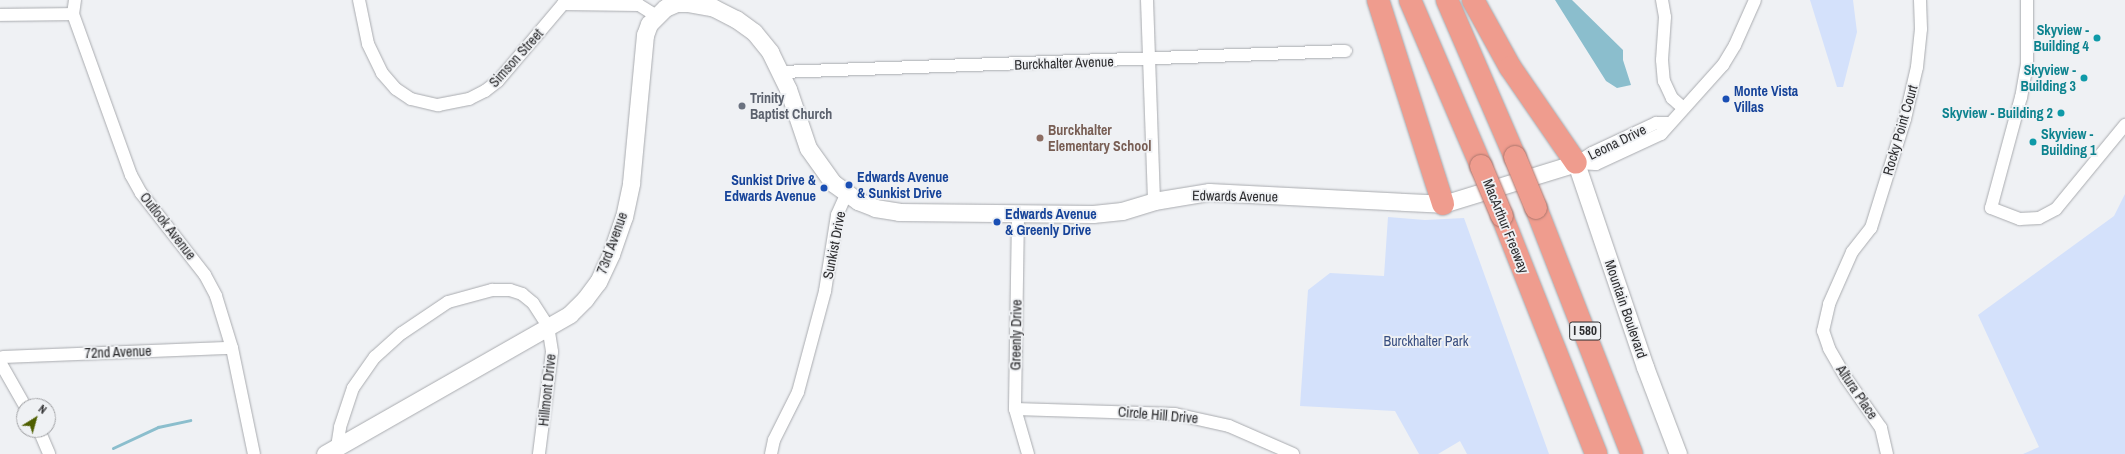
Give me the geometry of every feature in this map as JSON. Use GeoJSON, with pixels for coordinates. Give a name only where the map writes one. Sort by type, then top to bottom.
{"type":"FeatureCollection","features":[{"type":"Feature","properties":{"kind":"highway"},"geometry":{"type":"LineString","coordinates":[[1378,0],[1443,204]]}},
{"type":"Feature","properties":{"kind":"highway","name":"MacArthur Freeway"},"geometry":{"type":"LineString","coordinates":[[1410,0],[1502,216],[1596,454]]}},
{"type":"Feature","properties":{"kind":"highway","name":"I 580"},"geometry":{"type":"LineString","coordinates":[[1447,0],[1536,208],[1632,454]]}},
{"type":"Feature","properties":{"kind":"highway"},"geometry":{"type":"LineString","coordinates":[[1473,0],[1510,67],[1576,163]]}},
{"type":"Feature","properties":{"kind":"main road","name":"Sunkist Drive"},"geometry":{"type":"LineString","coordinates":[[655,15],[665,8],[687,3],[714,8],[736,19],[754,32],[770,52],[781,72],[808,148],[820,167],[846,195]]}},
{"type":"Feature","properties":{"kind":"main road","name":"73rd Avenue"},"geometry":{"type":"LineString","coordinates":[[331,451],[570,314],[585,299],[598,282],[611,254],[624,217],[631,183],[645,35],[655,15]]}},
{"type":"Feature","properties":{"kind":"main road","name":"Edwards Avenue"},"geometry":{"type":"LineString","coordinates":[[846,195],[875,208],[899,212],[1018,214],[1093,214],[1122,211],[1154,201],[1209,192],[1443,204],[1576,163]]}},
{"type":"Feature","properties":{"kind":"main road","name":"Mountain Boulevard"},"geometry":{"type":"LineString","coordinates":[[1576,163],[1645,367],[1678,454]]}},
{"type":"Feature","properties":{"kind":"street","name":"Outlook Avenue"},"geometry":{"type":"LineString","coordinates":[[75,0],[73,14],[131,176],[141,193],[206,275],[216,296],[232,348],[254,454]]}},
{"type":"Feature","properties":{"kind":"street","name":"Simson Street"},"geometry":{"type":"LineString","coordinates":[[359,0],[368,44],[382,73],[396,90],[411,99],[438,105],[468,99],[494,84],[563,2],[639,5],[655,15]]}},
{"type":"Feature","properties":{"kind":"street"},"geometry":{"type":"LineString","coordinates":[[1147,0],[1154,201]]}},
{"type":"Feature","properties":{"kind":"street"},"geometry":{"type":"LineString","coordinates":[[1662,0],[1664,81],[1672,98],[1683,108]]}},
{"type":"Feature","properties":{"kind":"street","name":"Leona Drive"},"geometry":{"type":"LineString","coordinates":[[1576,163],[1592,153],[1656,122],[1668,123],[1723,65],[1738,38],[1755,0]]}},
{"type":"Feature","properties":{"kind":"street","name":"Rocky Point Court"},"geometry":{"type":"LineString","coordinates":[[1823,331],[1829,304],[1852,252],[1871,228],[1905,119],[1917,68],[1921,29],[1920,0]]}},
{"type":"Feature","properties":{"kind":"street"},"geometry":{"type":"LineString","coordinates":[[2027,0],[2027,64],[2023,90],[1991,208],[2020,219],[2039,218],[2056,209],[2125,125]]}},
{"type":"Feature","properties":{"kind":"street"},"geometry":{"type":"LineString","coordinates":[[0,15],[73,14]]}},
{"type":"Feature","properties":{"kind":"street","name":"Burckhalter Avenue"},"geometry":{"type":"LineString","coordinates":[[781,72],[1149,60],[1346,51]]}},
{"type":"Feature","properties":{"kind":"street","name":"Sunkist Drive"},"geometry":{"type":"LineString","coordinates":[[771,454],[774,440],[798,392],[825,291],[837,215],[846,195]]}},
{"type":"Feature","properties":{"kind":"street","name":"Greenly Drive"},"geometry":{"type":"LineString","coordinates":[[1018,214],[1015,408],[1028,454]]}},
{"type":"Feature","properties":{"kind":"street"},"geometry":{"type":"LineString","coordinates":[[331,451],[353,388],[361,375],[402,333],[448,302],[492,290],[510,290],[522,294],[533,303],[548,326]]}},
{"type":"Feature","properties":{"kind":"street","name":"Hillmont Drive"},"geometry":{"type":"LineString","coordinates":[[539,454],[552,352],[548,326]]}},
{"type":"Feature","properties":{"kind":"street","name":"Altura Place"},"geometry":{"type":"LineString","coordinates":[[1823,331],[1829,348],[1846,378],[1881,428],[1887,454]]}},
{"type":"Feature","properties":{"kind":"street","name":"72nd Avenue"},"geometry":{"type":"LineString","coordinates":[[1,358],[232,348]]}},
{"type":"Feature","properties":{"kind":"street"},"geometry":{"type":"LineString","coordinates":[[1,358],[21,398]]}},
{"type":"Feature","properties":{"kind":"street","name":"Circle Hill Drive"},"geometry":{"type":"LineString","coordinates":[[1015,408],[1175,414],[1229,426],[1293,454]]}},
{"type":"Feature","properties":{"kind":"street"},"geometry":{"type":"LineString","coordinates":[[42,438],[49,454]]}},
{"type":"Feature","properties":{"kind":"green space"},"geometry":{"type":"Polygon","coordinates":[[[1810,0],[1853,0],[1857,32],[1843,87],[1837,87],[1810,0]]]}},
{"type":"Feature","properties":{"kind":"green space"},"geometry":{"type":"Polygon","coordinates":[[[2125,194],[2125,454],[2023,454],[2039,447],[1978,315],[2114,216],[2125,194]]]}},
{"type":"Feature","properties":{"kind":"green space","name":"Burckhalter Park"},"geometry":{"type":"Polygon","coordinates":[[[1388,217],[1425,220],[1464,218],[1549,454],[1467,454],[1460,441],[1438,454],[1419,454],[1395,411],[1300,406],[1308,290],[1330,273],[1384,276],[1388,217]]]}},
{"type":"Feature","properties":{"kind":"shaded area"},"geometry":{"type":"Polygon","coordinates":[[[1555,0],[1572,0],[1623,50],[1623,60],[1631,85],[1617,88],[1606,81],[1555,0]]]}},
{"type":"Feature","properties":{"kind":"waterway"},"geometry":{"type":"LineString","coordinates":[[113,448],[158,427],[190,420]]}},
{"type":"Feature","properties":{"kind":"place","name":"Skyview - Building 4"},"geometry":{"type":"Point","coordinates":[2097,38]}},
{"type":"Feature","properties":{"kind":"place","name":"Skyview - Building 3"},"geometry":{"type":"Point","coordinates":[2084,78]}},
{"type":"Feature","properties":{"kind":"place","name":"Monte Vista Villas"},"geometry":{"type":"Point","coordinates":[1726,99]}},
{"type":"Feature","properties":{"kind":"place","name":"Trinity Baptist Church"},"geometry":{"type":"Point","coordinates":[742,106]}},
{"type":"Feature","properties":{"kind":"place","name":"Skyview - Building 2"},"geometry":{"type":"Point","coordinates":[2061,113]}},
{"type":"Feature","properties":{"kind":"place","name":"Burckhalter Elementary School"},"geometry":{"type":"Point","coordinates":[1040,138]}},
{"type":"Feature","properties":{"kind":"place","name":"Skyview - Building 1"},"geometry":{"type":"Point","coordinates":[2033,142]}},
{"type":"Feature","properties":{"kind":"place","name":"Edwards Avenue & Sunkist Drive"},"geometry":{"type":"Point","coordinates":[849,185]}},
{"type":"Feature","properties":{"kind":"place","name":"Sunkist Drive & Edwards Avenue"},"geometry":{"type":"Point","coordinates":[824,188]}},
{"type":"Feature","properties":{"kind":"place","name":"Edwards Avenue & Greenly Drive"},"geometry":{"type":"Point","coordinates":[997,222]}}]}
